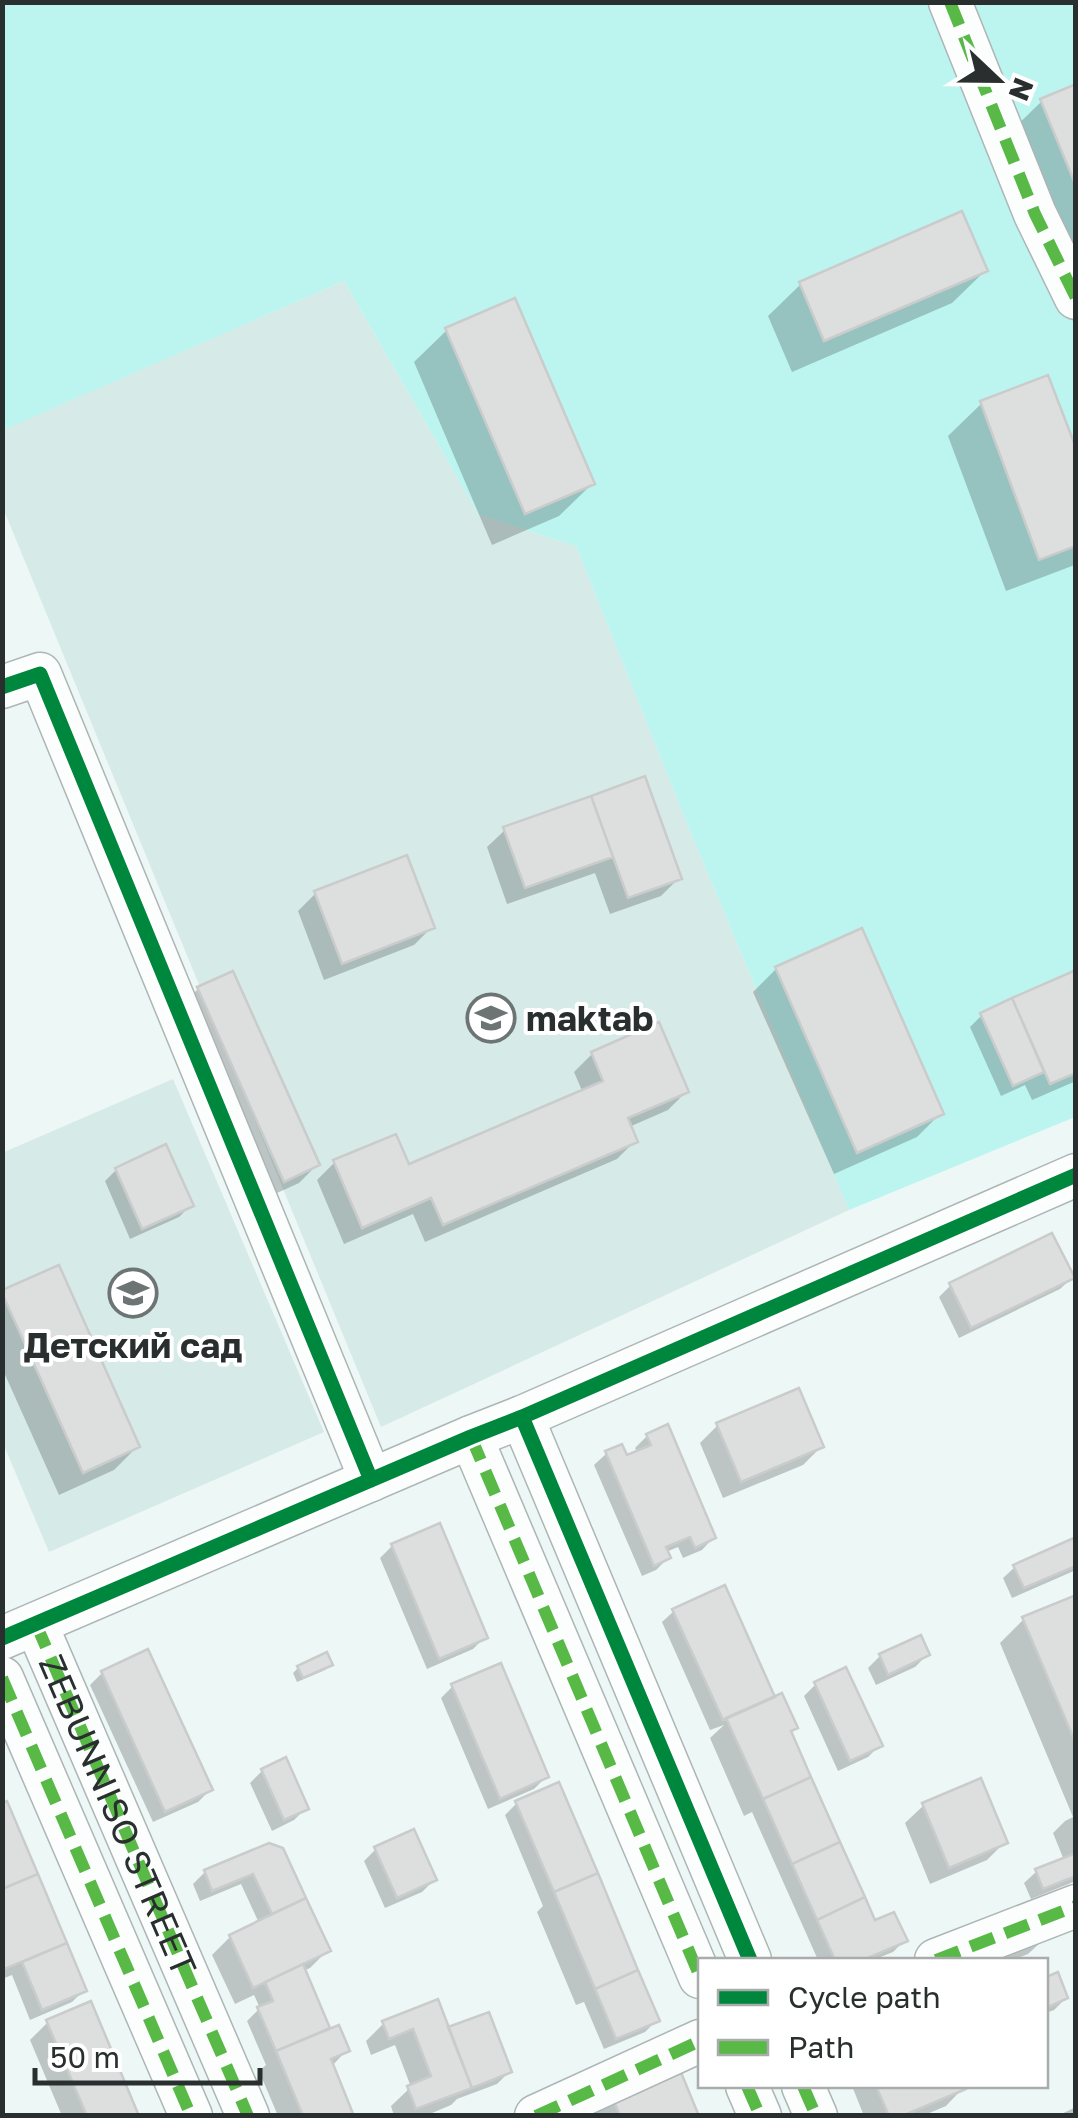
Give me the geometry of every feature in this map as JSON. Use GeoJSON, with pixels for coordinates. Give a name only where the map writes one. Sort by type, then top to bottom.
{"type":"FeatureCollection","features":[{"type":"Feature","properties":{"kind":"street"},"geometry":{"type":"LineString","coordinates":[[950,2],[1035,214],[1076,298]]}},
{"type":"Feature","properties":{"kind":"street"},"geometry":{"type":"LineString","coordinates":[[2,686],[40,674],[371,1480]]}},
{"type":"Feature","properties":{"kind":"street"},"geometry":{"type":"LineString","coordinates":[[14,1626],[522,1418],[1076,1175]]}},
{"type":"Feature","properties":{"kind":"street"},"geometry":{"type":"LineString","coordinates":[[522,1418],[749,1958]]}},
{"type":"Feature","properties":{"kind":"street"},"geometry":{"type":"LineString","coordinates":[[471,1437],[698,1972]]}},
{"type":"Feature","properties":{"kind":"street","name":"ZEBUNNISO STREET"},"geometry":{"type":"LineString","coordinates":[[14,1626],[248,2116]]}},
{"type":"Feature","properties":{"kind":"street","name":"ZEBUNNISO STREET"},"geometry":{"type":"LineString","coordinates":[[2,1678],[190,2116]]}},
{"type":"Feature","properties":{"kind":"street"},"geometry":{"type":"LineString","coordinates":[[941,1958],[1076,1906]]}},
{"type":"Feature","properties":{"kind":"street"},"geometry":{"type":"LineString","coordinates":[[536,2116],[698,2042]]}},
{"type":"Feature","properties":{"kind":"street"},"geometry":{"type":"LineString","coordinates":[[748,2088],[760,2116]]}},
{"type":"Feature","properties":{"kind":"street"},"geometry":{"type":"LineString","coordinates":[[804,2088],[816,2116]]}},
{"type":"Feature","properties":{"kind":"shaded area"},"geometry":{"type":"Polygon","coordinates":[[[3,3],[1075,3],[1075,1117],[849,1210],[576,546],[479,515],[344,281],[3,430],[3,3]]]}},
{"type":"Feature","properties":{"kind":"shaded area","name":"maktab"},"geometry":{"type":"Polygon","coordinates":[[[344,281],[479,515],[576,546],[849,1210],[381,1427],[3,508],[2,430],[344,281]]]}},
{"type":"Feature","properties":{"kind":"shaded area","name":"Детский сад"},"geometry":{"type":"Polygon","coordinates":[[[173,1079],[324,1432],[49,1552],[3,1443],[2,1153],[173,1079]]]}},
{"type":"Feature","properties":{"kind":"building"},"geometry":{"type":"Polygon","coordinates":[[[1076,84],[1076,186],[1040,99],[1076,84]]]}},
{"type":"Feature","properties":{"kind":"building"},"geometry":{"type":"Polygon","coordinates":[[[962,211],[988,271],[824,341],[799,282],[962,211]]]}},
{"type":"Feature","properties":{"kind":"building"},"geometry":{"type":"Polygon","coordinates":[[[515,298],[595,484],[525,514],[445,328],[515,298]]]}},
{"type":"Feature","properties":{"kind":"building"},"geometry":{"type":"Polygon","coordinates":[[[1048,375],[1076,448],[1076,546],[1039,560],[980,401],[1048,375]]]}},
{"type":"Feature","properties":{"kind":"building"},"geometry":{"type":"Polygon","coordinates":[[[645,776],[682,879],[628,898],[591,796],[645,776]]]}},
{"type":"Feature","properties":{"kind":"building"},"geometry":{"type":"Polygon","coordinates":[[[591,796],[613,857],[525,888],[503,827],[591,796]]]}},
{"type":"Feature","properties":{"kind":"building"},"geometry":{"type":"Polygon","coordinates":[[[407,855],[435,928],[342,964],[314,891],[407,855]]]}},
{"type":"Feature","properties":{"kind":"building"},"geometry":{"type":"Polygon","coordinates":[[[862,928],[944,1114],[857,1153],[775,967],[862,928]]]}},
{"type":"Feature","properties":{"kind":"building"},"geometry":{"type":"Polygon","coordinates":[[[1076,970],[1076,1073],[1050,1084],[1012,998],[1076,970]]]}},
{"type":"Feature","properties":{"kind":"building"},"geometry":{"type":"Polygon","coordinates":[[[233,971],[320,1165],[284,1182],[197,987],[233,971]]]}},
{"type":"Feature","properties":{"kind":"building"},"geometry":{"type":"Polygon","coordinates":[[[1012,998],[1044,1072],[1013,1086],[980,1013],[1012,998]]]}},
{"type":"Feature","properties":{"kind":"building"},"geometry":{"type":"Polygon","coordinates":[[[659,1022],[689,1092],[628,1118],[638,1142],[443,1225],[431,1198],[362,1228],[333,1160],[396,1134],[409,1164],[603,1081],[591,1052],[659,1022]]]}},
{"type":"Feature","properties":{"kind":"building"},"geometry":{"type":"Polygon","coordinates":[[[166,1144],[194,1206],[142,1229],[115,1168],[166,1144]]]}},
{"type":"Feature","properties":{"kind":"building"},"geometry":{"type":"Polygon","coordinates":[[[1052,1233],[1075,1278],[971,1328],[949,1283],[1052,1233]]]}},
{"type":"Feature","properties":{"kind":"building"},"geometry":{"type":"Polygon","coordinates":[[[59,1265],[140,1447],[83,1473],[2,1293],[59,1265]]]}},
{"type":"Feature","properties":{"kind":"building"},"geometry":{"type":"Polygon","coordinates":[[[799,1388],[824,1447],[741,1482],[716,1423],[799,1388]]]}},
{"type":"Feature","properties":{"kind":"building"},"geometry":{"type":"Polygon","coordinates":[[[668,1424],[716,1538],[695,1548],[690,1537],[666,1547],[671,1558],[654,1566],[605,1451],[622,1444],[627,1455],[651,1445],[646,1434],[668,1424]]]}},
{"type":"Feature","properties":{"kind":"building"},"geometry":{"type":"Polygon","coordinates":[[[440,1523],[488,1638],[439,1659],[391,1544],[440,1523]]]}},
{"type":"Feature","properties":{"kind":"building"},"geometry":{"type":"Polygon","coordinates":[[[1076,1537],[1076,1566],[1024,1588],[1013,1565],[1076,1537]]]}},
{"type":"Feature","properties":{"kind":"building"},"geometry":{"type":"Polygon","coordinates":[[[725,1585],[775,1697],[723,1720],[672,1609],[725,1585]]]}},
{"type":"Feature","properties":{"kind":"building"},"geometry":{"type":"Polygon","coordinates":[[[1076,1595],[1076,1744],[1022,1617],[1076,1595]]]}},
{"type":"Feature","properties":{"kind":"building"},"geometry":{"type":"Polygon","coordinates":[[[921,1635],[930,1655],[888,1675],[879,1654],[921,1635]]]}},
{"type":"Feature","properties":{"kind":"building"},"geometry":{"type":"Polygon","coordinates":[[[148,1649],[213,1790],[165,1812],[101,1671],[148,1649]]]}},
{"type":"Feature","properties":{"kind":"building"},"geometry":{"type":"Polygon","coordinates":[[[327,1652],[333,1665],[303,1678],[297,1666],[327,1652]]]}},
{"type":"Feature","properties":{"kind":"building"},"geometry":{"type":"Polygon","coordinates":[[[501,1663],[549,1777],[500,1799],[451,1684],[501,1663]]]}},
{"type":"Feature","properties":{"kind":"building"},"geometry":{"type":"Polygon","coordinates":[[[846,1667],[883,1746],[850,1761],[814,1682],[846,1667]]]}},
{"type":"Feature","properties":{"kind":"building"},"geometry":{"type":"Polygon","coordinates":[[[782,1693],[798,1728],[791,1731],[811,1777],[763,1799],[726,1718],[782,1693]]]}},
{"type":"Feature","properties":{"kind":"building"},"geometry":{"type":"Polygon","coordinates":[[[286,1757],[309,1809],[284,1820],[261,1769],[286,1757]]]}},
{"type":"Feature","properties":{"kind":"building"},"geometry":{"type":"Polygon","coordinates":[[[811,1777],[840,1842],[792,1864],[763,1799],[811,1777]]]}},
{"type":"Feature","properties":{"kind":"building"},"geometry":{"type":"Polygon","coordinates":[[[981,1778],[1008,1843],[949,1868],[922,1803],[981,1778]]]}},
{"type":"Feature","properties":{"kind":"building"},"geometry":{"type":"Polygon","coordinates":[[[559,1782],[598,1873],[554,1892],[515,1801],[559,1782]]]}},
{"type":"Feature","properties":{"kind":"building"},"geometry":{"type":"Polygon","coordinates":[[[7,1801],[38,1874],[2,1889],[2,1803],[7,1801]]]}},
{"type":"Feature","properties":{"kind":"building"},"geometry":{"type":"Polygon","coordinates":[[[414,1829],[437,1880],[397,1898],[374,1847],[414,1829]]]}},
{"type":"Feature","properties":{"kind":"building"},"geometry":{"type":"Polygon","coordinates":[[[840,1842],[865,1897],[817,1920],[792,1864],[840,1842]]]}},
{"type":"Feature","properties":{"kind":"building"},"geometry":{"type":"Polygon","coordinates":[[[269,1843],[283,1848],[306,1898],[272,1914],[253,1874],[212,1891],[204,1870],[269,1843]]]}},
{"type":"Feature","properties":{"kind":"building"},"geometry":{"type":"Polygon","coordinates":[[[1076,1853],[1076,1876],[1043,1889],[1035,1869],[1076,1853]]]}},
{"type":"Feature","properties":{"kind":"building"},"geometry":{"type":"Polygon","coordinates":[[[598,1873],[638,1970],[595,1989],[554,1892],[598,1873]]]}},
{"type":"Feature","properties":{"kind":"building"},"geometry":{"type":"Polygon","coordinates":[[[38,1874],[67,1943],[2,1970],[2,1889],[38,1874]]]}},
{"type":"Feature","properties":{"kind":"building"},"geometry":{"type":"Polygon","coordinates":[[[865,1897],[875,1920],[894,1912],[908,1941],[868,1958],[834,1958],[817,1920],[865,1897]]]}},
{"type":"Feature","properties":{"kind":"building"},"geometry":{"type":"Polygon","coordinates":[[[306,1898],[331,1951],[253,1988],[229,1935],[306,1898]]]}},
{"type":"Feature","properties":{"kind":"building"},"geometry":{"type":"Polygon","coordinates":[[[67,1943],[87,1991],[42,2010],[22,1962],[67,1943]]]}},
{"type":"Feature","properties":{"kind":"building"},"geometry":{"type":"Polygon","coordinates":[[[303,1964],[330,2028],[276,2051],[257,2007],[273,2001],[265,1982],[303,1964]]]}},
{"type":"Feature","properties":{"kind":"building"},"geometry":{"type":"Polygon","coordinates":[[[638,1970],[660,2021],[616,2039],[595,1989],[638,1970]]]}},
{"type":"Feature","properties":{"kind":"building"},"geometry":{"type":"Polygon","coordinates":[[[1058,1972],[1068,1998],[1048,2007],[1048,1976],[1058,1972]]]}},
{"type":"Feature","properties":{"kind":"building"},"geometry":{"type":"Polygon","coordinates":[[[438,1999],[472,2088],[416,2109],[407,2086],[431,2076],[413,2029],[389,2039],[382,2021],[438,1999]]]}},
{"type":"Feature","properties":{"kind":"building"},"geometry":{"type":"Polygon","coordinates":[[[91,2001],[139,2116],[87,2116],[46,2020],[91,2001]]]}},
{"type":"Feature","properties":{"kind":"building"},"geometry":{"type":"Polygon","coordinates":[[[489,2012],[512,2072],[472,2088],[448,2027],[489,2012]]]}},
{"type":"Feature","properties":{"kind":"building"},"geometry":{"type":"Polygon","coordinates":[[[339,2025],[350,2051],[331,2059],[354,2116],[303,2116],[276,2051],[339,2025]]]}},
{"type":"Feature","properties":{"kind":"building"},"geometry":{"type":"Polygon","coordinates":[[[680,2070],[699,2116],[620,2116],[613,2099],[680,2070]]]}},
{"type":"Feature","properties":{"kind":"building"},"geometry":{"type":"Polygon","coordinates":[[[877,2088],[966,2088],[902,2116],[889,2116],[877,2088]]]}},
{"type":"Feature","properties":{"kind":"marked path"},"geometry":{"type":"LineString","coordinates":[[950,2],[1035,214],[1076,298]]}},
{"type":"Feature","properties":{"kind":"marked path"},"geometry":{"type":"LineString","coordinates":[[471,1437],[698,1972]]}},
{"type":"Feature","properties":{"kind":"marked path"},"geometry":{"type":"LineString","coordinates":[[36,1624],[248,2116]]}},
{"type":"Feature","properties":{"kind":"marked path"},"geometry":{"type":"LineString","coordinates":[[2,1678],[191,2116]]}},
{"type":"Feature","properties":{"kind":"marked path"},"geometry":{"type":"LineString","coordinates":[[941,1958],[1076,1906]]}},
{"type":"Feature","properties":{"kind":"marked path"},"geometry":{"type":"LineString","coordinates":[[536,2116],[698,2042]]}},
{"type":"Feature","properties":{"kind":"marked path"},"geometry":{"type":"LineString","coordinates":[[748,2088],[760,2116]]}},
{"type":"Feature","properties":{"kind":"marked path"},"geometry":{"type":"LineString","coordinates":[[804,2088],[816,2116]]}},
{"type":"Feature","properties":{"kind":"cycle path"},"geometry":{"type":"LineString","coordinates":[[2,687],[40,674],[371,1480]]}},
{"type":"Feature","properties":{"kind":"cycle path"},"geometry":{"type":"LineString","coordinates":[[2,1638],[1076,1175]]}},
{"type":"Feature","properties":{"kind":"cycle path"},"geometry":{"type":"LineString","coordinates":[[522,1417],[749,1958]]}},
{"type":"Feature","properties":{"kind":"place","name":"maktab"},"geometry":{"type":"Point","coordinates":[491,1018]}},
{"type":"Feature","properties":{"kind":"place","name":"Детский сад"},"geometry":{"type":"Point","coordinates":[133,1293]}}]}
